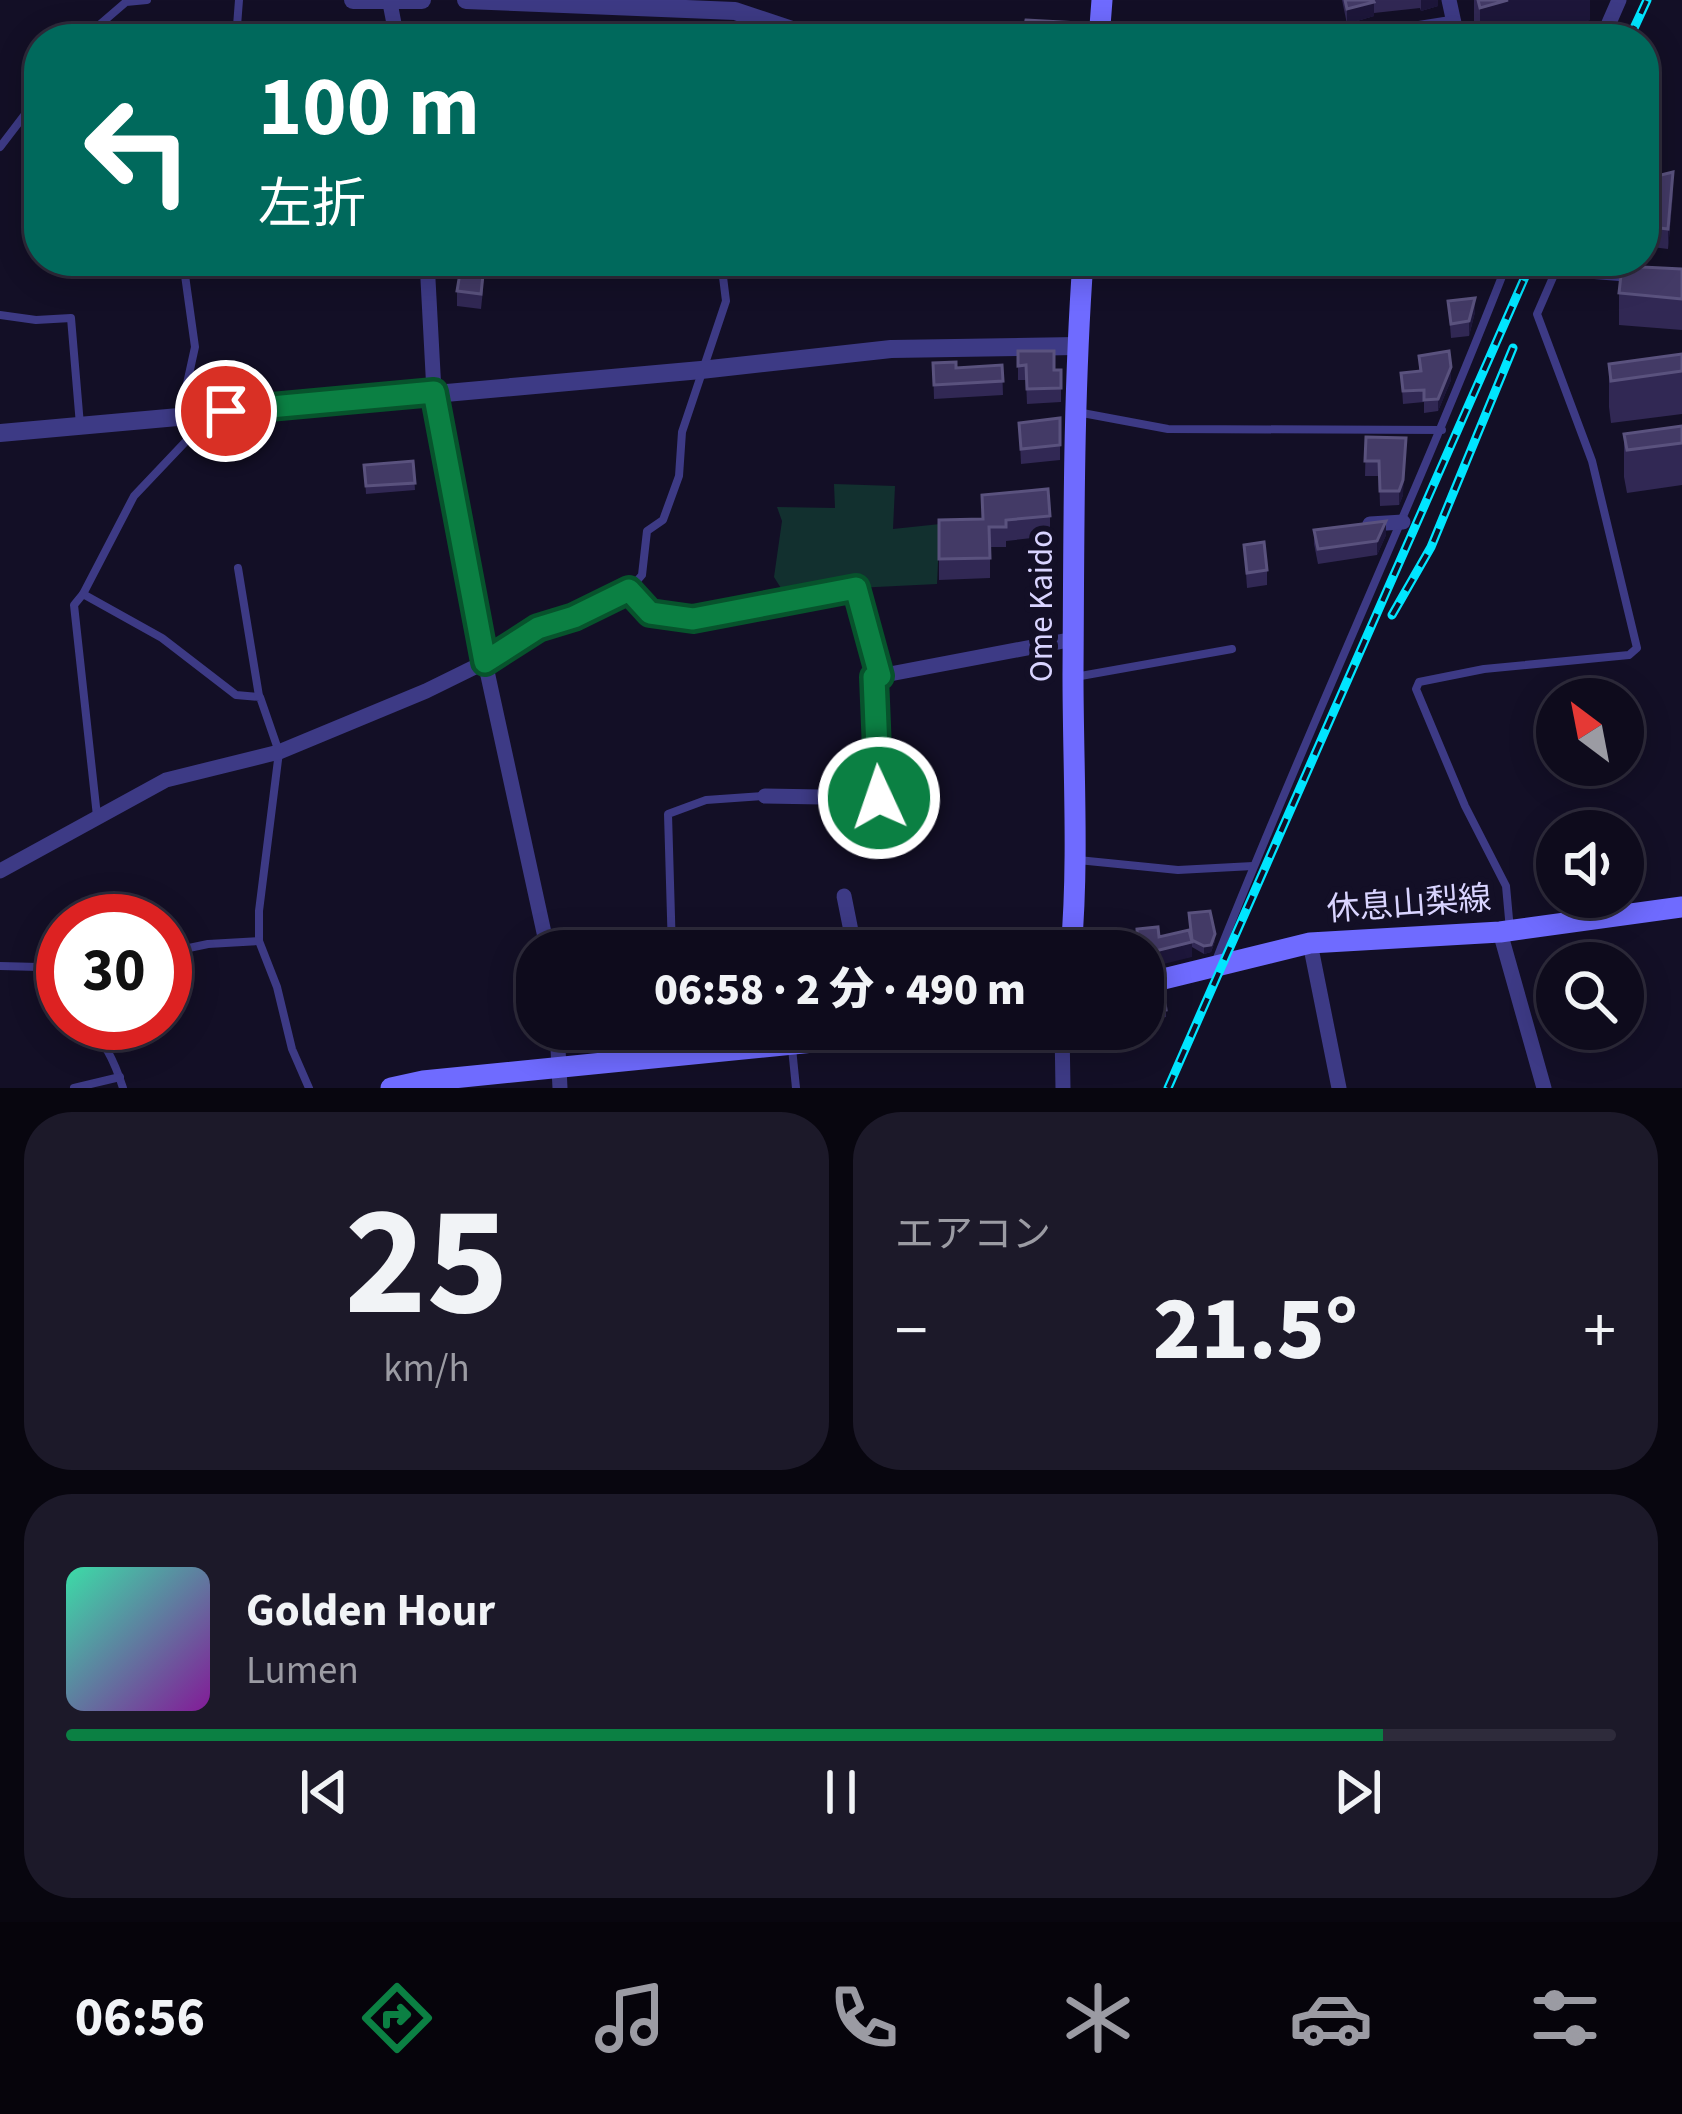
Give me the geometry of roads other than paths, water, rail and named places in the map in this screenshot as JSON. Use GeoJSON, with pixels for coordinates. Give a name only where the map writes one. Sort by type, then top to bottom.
{"type":"FeatureCollection","features":[{"type":"Feature","properties":{"kind":"main road","name":"Ome Kaido"},"geometry":{"type":"LineString","coordinates":[[1072,930],[1077,860],[1075,411],[1082,276]]}},
{"type":"Feature","properties":{"kind":"main road","name":"休息山梨線"},"geometry":{"type":"LineString","coordinates":[[1164,979],[1310,943],[1505,931],[1682,907]]}},
{"type":"Feature","properties":{"kind":"main road"},"geometry":{"type":"LineString","coordinates":[[391,1088],[558,1078],[743,1050]]}},
{"type":"Feature","properties":{"kind":"street"},"geometry":{"type":"LineString","coordinates":[[353,0],[422,0]]}},
{"type":"Feature","properties":{"kind":"street"},"geometry":{"type":"LineString","coordinates":[[466,0],[735,5],[782,24]]}},
{"type":"Feature","properties":{"kind":"street"},"geometry":{"type":"LineString","coordinates":[[428,276],[434,392],[485,662],[543,930]]}},
{"type":"Feature","properties":{"kind":"street"},"geometry":{"type":"LineString","coordinates":[[0,434],[891,350],[1076,346]]}},
{"type":"Feature","properties":{"kind":"street"},"geometry":{"type":"LineString","coordinates":[[1350,526],[1403,522]]}},
{"type":"Feature","properties":{"kind":"street"},"geometry":{"type":"LineString","coordinates":[[765,796],[879,798],[874,677],[1074,639]]}},
{"type":"Feature","properties":{"kind":"street"},"geometry":{"type":"LineString","coordinates":[[0,871],[166,780],[279,752],[485,662]]}},
{"type":"Feature","properties":{"kind":"street"},"geometry":{"type":"LineString","coordinates":[[844,896],[851,930]]}},
{"type":"Feature","properties":{"kind":"street"},"geometry":{"type":"LineString","coordinates":[[1505,931],[1544,1088]]}},
{"type":"Feature","properties":{"kind":"street"},"geometry":{"type":"LineString","coordinates":[[1310,943],[1339,1088]]}},
{"type":"Feature","properties":{"kind":"street"},"geometry":{"type":"LineString","coordinates":[[1063,1050],[1063,1088]]}},
{"type":"Feature","properties":{"kind":"lane"},"geometry":{"type":"LineString","coordinates":[[100,24],[126,2],[147,0]]}},
{"type":"Feature","properties":{"kind":"lane"},"geometry":{"type":"LineString","coordinates":[[0,147],[24,116]]}},
{"type":"Feature","properties":{"kind":"lane"},"geometry":{"type":"LineString","coordinates":[[98,817],[74,605],[134,496],[190,437],[186,388],[195,347],[185,276]]}},
{"type":"Feature","properties":{"kind":"lane"},"geometry":{"type":"LineString","coordinates":[[485,662],[538,628],[574,617],[629,590],[642,575],[647,531],[663,520],[679,476],[682,432],[726,301],[724,276]]}},
{"type":"Feature","properties":{"kind":"lane"},"geometry":{"type":"LineString","coordinates":[[1214,966],[1442,430],[1502,276]]}},
{"type":"Feature","properties":{"kind":"lane"},"geometry":{"type":"LineString","coordinates":[[1505,931],[1506,886],[1465,806],[1416,689],[1419,682],[1484,669],[1629,655],[1637,648],[1592,461],[1537,314],[1554,276]]}},
{"type":"Feature","properties":{"kind":"lane"},"geometry":{"type":"LineString","coordinates":[[0,315],[71,318],[80,425]]}},
{"type":"Feature","properties":{"kind":"lane"},"geometry":{"type":"LineString","coordinates":[[1075,411],[1168,429],[1442,430]]}},
{"type":"Feature","properties":{"kind":"lane"},"geometry":{"type":"LineString","coordinates":[[238,568],[260,697],[279,752],[259,941],[309,1088]]}},
{"type":"Feature","properties":{"kind":"lane"},"geometry":{"type":"LineString","coordinates":[[629,590],[650,613],[693,619],[856,588],[880,676]]}},
{"type":"Feature","properties":{"kind":"lane"},"geometry":{"type":"LineString","coordinates":[[83,595],[162,638],[236,695],[260,697]]}},
{"type":"Feature","properties":{"kind":"lane"},"geometry":{"type":"LineString","coordinates":[[1073,678],[1232,650]]}},
{"type":"Feature","properties":{"kind":"lane"},"geometry":{"type":"LineString","coordinates":[[671,930],[668,814],[706,800],[765,796]]}},
{"type":"Feature","properties":{"kind":"lane"},"geometry":{"type":"LineString","coordinates":[[1077,860],[1178,870],[1253,866]]}},
{"type":"Feature","properties":{"kind":"lane"},"geometry":{"type":"LineString","coordinates":[[192,947],[259,941]]}},
{"type":"Feature","properties":{"kind":"lane"},"geometry":{"type":"LineString","coordinates":[[0,966],[36,967]]}},
{"type":"Feature","properties":{"kind":"lane"},"geometry":{"type":"LineString","coordinates":[[106,1050],[123,1088]]}},
{"type":"Feature","properties":{"kind":"lane"},"geometry":{"type":"LineString","coordinates":[[677,1050],[678,1058]]}},
{"type":"Feature","properties":{"kind":"lane"},"geometry":{"type":"LineString","coordinates":[[793,1050],[796,1088]]}},
{"type":"Feature","properties":{"kind":"lane"},"geometry":{"type":"LineString","coordinates":[[74,1088],[120,1077]]}},
{"type":"Feature","properties":{"kind":"railway"},"geometry":{"type":"LineString","coordinates":[[1636,24],[1647,0]]}},
{"type":"Feature","properties":{"kind":"railway"},"geometry":{"type":"LineString","coordinates":[[1168,1088],[1525,276]]}},
{"type":"Feature","properties":{"kind":"railway"},"geometry":{"type":"LineString","coordinates":[[1392,615],[1431,547],[1513,348]]}}]}
